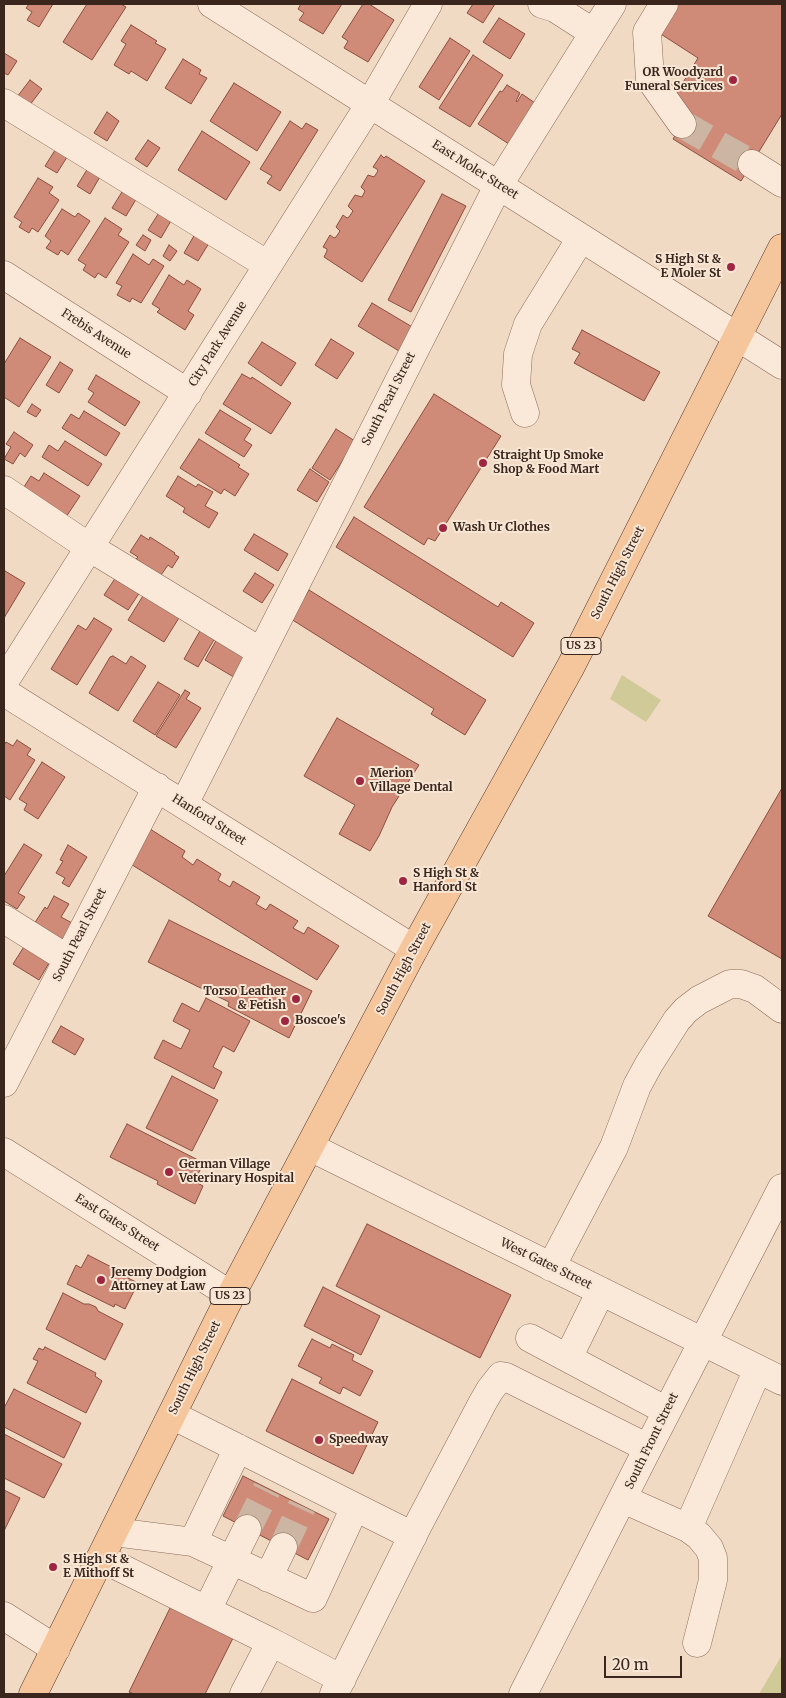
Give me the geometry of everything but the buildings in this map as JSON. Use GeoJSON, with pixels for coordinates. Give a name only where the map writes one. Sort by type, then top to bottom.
{"type":"FeatureCollection","features":[{"type":"Feature","properties":{"kind":"main road","name":"South High Street"},"geometry":{"type":"LineString","coordinates":[[33,1694],[231,1295],[414,949],[571,666],[782,248]]}},
{"type":"Feature","properties":{"kind":"street","name":"East Moler Street"},"geometry":{"type":"LineString","coordinates":[[212,4],[782,366]]}},
{"type":"Feature","properties":{"kind":"street","name":"City Park Avenue"},"geometry":{"type":"LineString","coordinates":[[4,682],[370,104],[428,4]]}},
{"type":"Feature","properties":{"kind":"street"},"geometry":{"type":"LineString","coordinates":[[542,4],[555,8],[594,33]]}},
{"type":"Feature","properties":{"kind":"street","name":"South Pearl Street"},"geometry":{"type":"LineString","coordinates":[[184,804],[498,186],[612,4]]}},
{"type":"Feature","properties":{"kind":"street"},"geometry":{"type":"LineString","coordinates":[[664,4],[647,32],[650,79],[682,124]]}},
{"type":"Feature","properties":{"kind":"street"},"geometry":{"type":"LineString","coordinates":[[4,103],[268,265]]}},
{"type":"Feature","properties":{"kind":"street"},"geometry":{"type":"LineString","coordinates":[[752,164],[782,183]]}},
{"type":"Feature","properties":{"kind":"street"},"geometry":{"type":"LineString","coordinates":[[525,413],[516,385],[518,354],[528,324],[581,238]]}},
{"type":"Feature","properties":{"kind":"street","name":"Frebis Avenue"},"geometry":{"type":"LineString","coordinates":[[4,275],[188,393]]}},
{"type":"Feature","properties":{"kind":"street"},"geometry":{"type":"LineString","coordinates":[[4,490],[90,547],[261,652]]}},
{"type":"Feature","properties":{"kind":"street","name":"Hanford Street"},"geometry":{"type":"LineString","coordinates":[[4,692],[414,949]]}},
{"type":"Feature","properties":{"kind":"street","name":"South Pearl Street"},"geometry":{"type":"LineString","coordinates":[[4,1083],[156,787]]}},
{"type":"Feature","properties":{"kind":"street"},"geometry":{"type":"LineString","coordinates":[[4,919],[68,959]]}},
{"type":"Feature","properties":{"kind":"street"},"geometry":{"type":"LineString","coordinates":[[551,1267],[614,1147],[638,1086],[649,1064],[677,1020],[699,1000],[730,984],[741,984],[755,989],[782,1009]]}},
{"type":"Feature","properties":{"kind":"street","name":"West Gates Street"},"geometry":{"type":"LineString","coordinates":[[310,1146],[782,1381]]}},
{"type":"Feature","properties":{"kind":"street","name":"East Gates Street"},"geometry":{"type":"LineString","coordinates":[[4,1152],[231,1295]]}},
{"type":"Feature","properties":{"kind":"street","name":"South Front Street"},"geometry":{"type":"LineString","coordinates":[[523,1694],[702,1341],[782,1188]]}},
{"type":"Feature","properties":{"kind":"street"},"geometry":{"type":"LineString","coordinates":[[568,1358],[601,1291]]}},
{"type":"Feature","properties":{"kind":"street"},"geometry":{"type":"LineString","coordinates":[[530,1338],[667,1411]]}},
{"type":"Feature","properties":{"kind":"street"},"geometry":{"type":"LineString","coordinates":[[688,1528],[758,1369]]}},
{"type":"Feature","properties":{"kind":"street"},"geometry":{"type":"LineString","coordinates":[[101,1558],[271,1642],[338,1686],[483,1402],[501,1376],[648,1448]]}},
{"type":"Feature","properties":{"kind":"street"},"geometry":{"type":"LineString","coordinates":[[172,1415],[238,1448],[272,1479],[307,1496],[354,1507],[413,1536]]}},
{"type":"Feature","properties":{"kind":"street"},"geometry":{"type":"LineString","coordinates":[[193,1542],[238,1448]]}},
{"type":"Feature","properties":{"kind":"street"},"geometry":{"type":"LineString","coordinates":[[623,1499],[688,1528],[699,1536],[709,1548],[714,1568],[697,1643]]}},
{"type":"Feature","properties":{"kind":"street"},"geometry":{"type":"LineString","coordinates":[[114,1532],[193,1542],[313,1598],[354,1507]]}},
{"type":"Feature","properties":{"kind":"street"},"geometry":{"type":"LineString","coordinates":[[207,1610],[247,1529]]}},
{"type":"Feature","properties":{"kind":"street"},"geometry":{"type":"LineString","coordinates":[[268,1578],[283,1547]]}},
{"type":"Feature","properties":{"kind":"street"},"geometry":{"type":"LineString","coordinates":[[4,1616],[56,1649]]}},
{"type":"Feature","properties":{"kind":"street"},"geometry":{"type":"LineString","coordinates":[[244,1694],[271,1642]]}},
{"type":"Feature","properties":{"kind":"shaded area"},"geometry":{"type":"Polygon","coordinates":[[[622,675],[661,700],[646,722],[610,699],[622,675]]]}},
{"type":"Feature","properties":{"kind":"shaded area"},"geometry":{"type":"Polygon","coordinates":[[[782,1655],[782,1694],[759,1694],[782,1655]]]}},
{"type":"Feature","properties":{"kind":"tunnel"},"geometry":{"type":"LineString","coordinates":[[682,124],[752,164]]}},
{"type":"Feature","properties":{"kind":"tunnel"},"geometry":{"type":"LineString","coordinates":[[247,1529],[267,1489]]}},
{"type":"Feature","properties":{"kind":"tunnel"},"geometry":{"type":"LineString","coordinates":[[283,1547],[302,1506]]}},
{"type":"Feature","properties":{"kind":"place","name":"OR Woodyard Funeral Services"},"geometry":{"type":"Point","coordinates":[733,80]}},
{"type":"Feature","properties":{"kind":"place","name":"S High St & E Moler St"},"geometry":{"type":"Point","coordinates":[731,267]}},
{"type":"Feature","properties":{"kind":"place","name":"Straight Up Smoke Shop & Food Mart"},"geometry":{"type":"Point","coordinates":[483,463]}},
{"type":"Feature","properties":{"kind":"place","name":"Wash Ur Clothes"},"geometry":{"type":"Point","coordinates":[443,528]}},
{"type":"Feature","properties":{"kind":"place","name":"Merion Village Dental"},"geometry":{"type":"Point","coordinates":[360,781]}},
{"type":"Feature","properties":{"kind":"place","name":"S High St & Hanford St"},"geometry":{"type":"Point","coordinates":[403,881]}},
{"type":"Feature","properties":{"kind":"place","name":"Torso Leather & Fetish"},"geometry":{"type":"Point","coordinates":[296,999]}},
{"type":"Feature","properties":{"kind":"place","name":"Boscoe's"},"geometry":{"type":"Point","coordinates":[285,1021]}},
{"type":"Feature","properties":{"kind":"place","name":"German Village Veterinary Hospital"},"geometry":{"type":"Point","coordinates":[169,1172]}},
{"type":"Feature","properties":{"kind":"place","name":"Jeremy Dodgion Attorney at Law"},"geometry":{"type":"Point","coordinates":[101,1280]}},
{"type":"Feature","properties":{"kind":"place","name":"Speedway"},"geometry":{"type":"Point","coordinates":[319,1440]}},
{"type":"Feature","properties":{"kind":"place","name":"S High St & E Mithoff St"},"geometry":{"type":"Point","coordinates":[53,1567]}}]}
